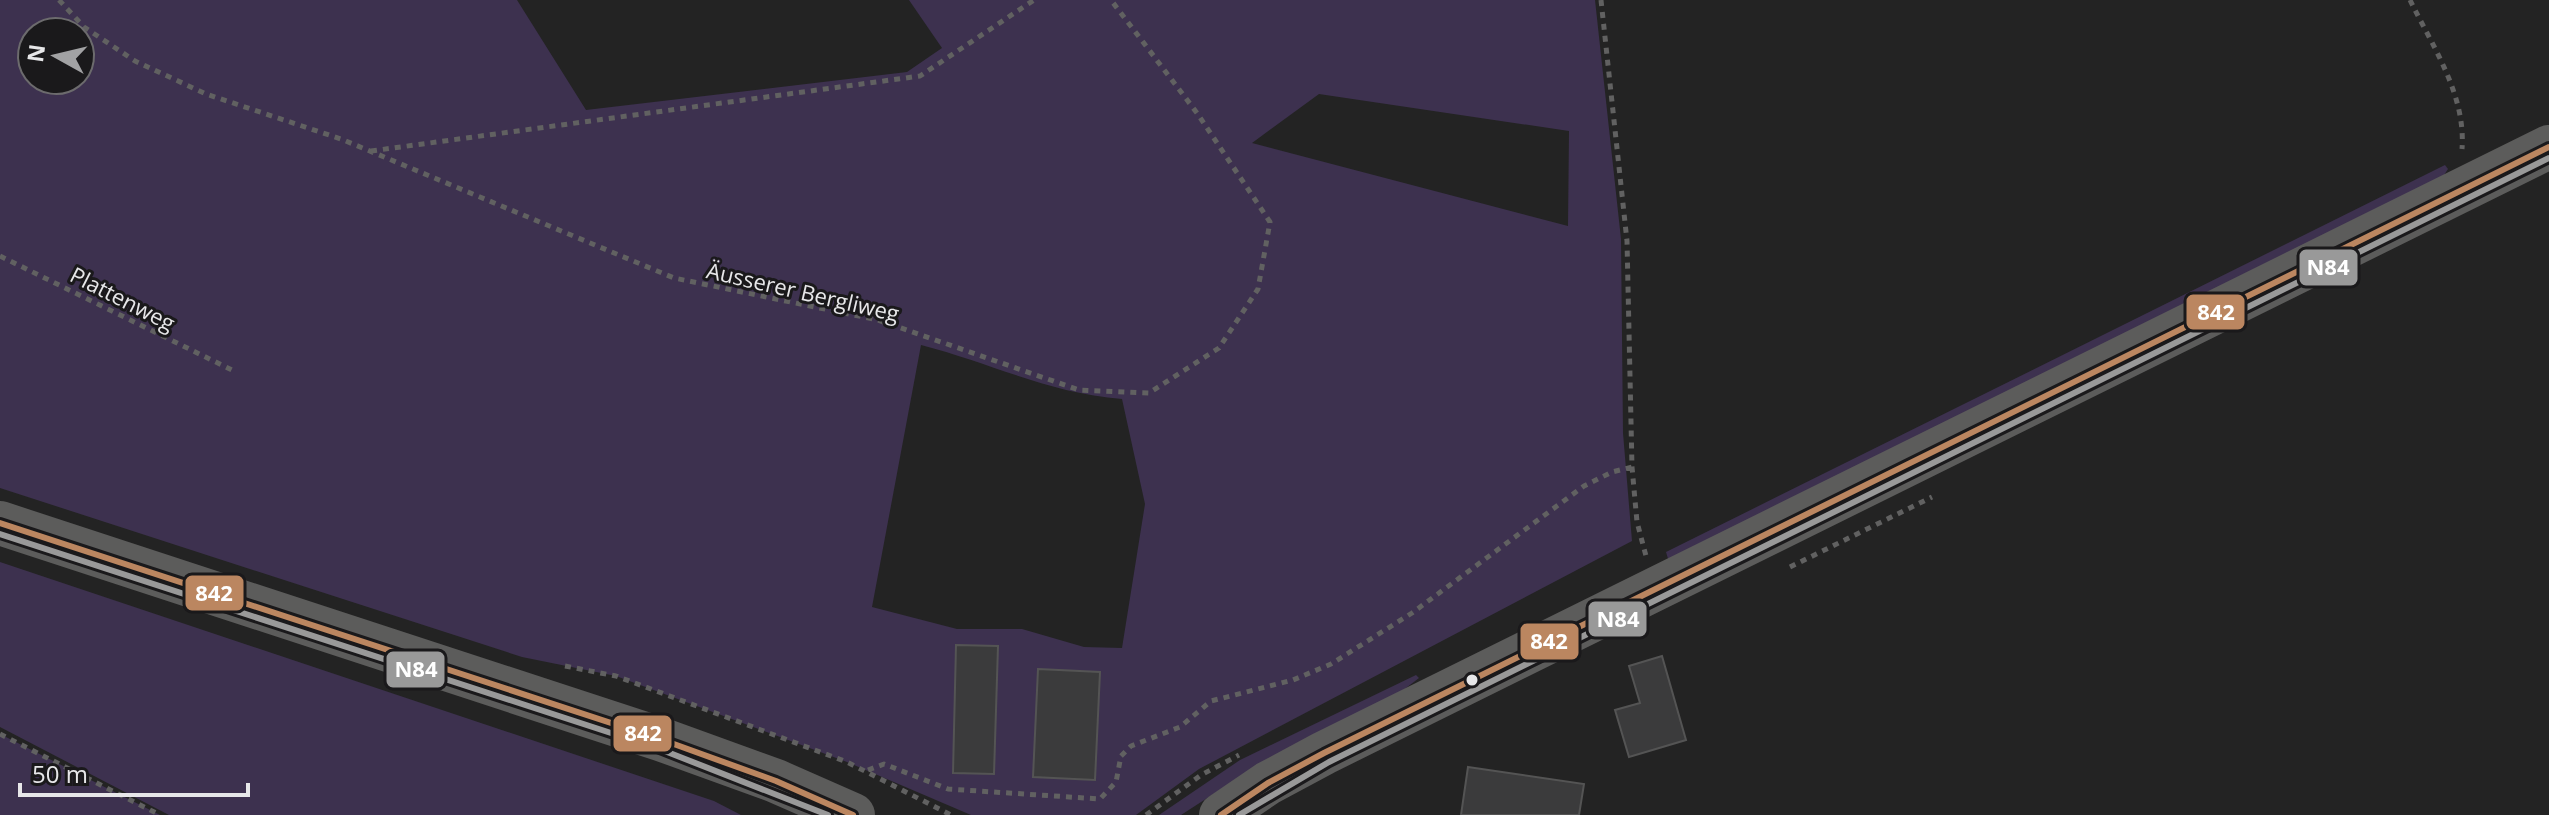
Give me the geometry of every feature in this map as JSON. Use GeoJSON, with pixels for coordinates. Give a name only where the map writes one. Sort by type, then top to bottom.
{"type":"FeatureCollection","features":[{"type":"Feature","properties":{"kind":"main road"},"geometry":{"type":"LineString","coordinates":[[1221,815],[1268,783],[1324,753],[2549,147]]}},
{"type":"Feature","properties":{"kind":"main road"},"geometry":{"type":"LineString","coordinates":[[0,523],[660,739],[776,781],[853,815]]}},
{"type":"Feature","properties":{"kind":"path","name":"Äusserer Bergliweg"},"geometry":{"type":"LineString","coordinates":[[59,0],[84,27],[135,61],[206,94],[370,151],[674,278],[878,320],[1079,390],[1149,393],[1219,348],[1258,289],[1270,222],[1197,113],[1111,0]]}},
{"type":"Feature","properties":{"kind":"path"},"geometry":{"type":"LineString","coordinates":[[370,151],[920,76],[1034,0]]}},
{"type":"Feature","properties":{"kind":"path"},"geometry":{"type":"LineString","coordinates":[[1601,0],[1627,241],[1632,467],[1637,522],[1659,587]]}},
{"type":"Feature","properties":{"kind":"path"},"geometry":{"type":"LineString","coordinates":[[2410,0],[2460,106]]}},
{"type":"Feature","properties":{"kind":"path","name":"Plattenweg"},"geometry":{"type":"LineString","coordinates":[[0,256],[232,370]]}},
{"type":"Feature","properties":{"kind":"path"},"geometry":{"type":"LineString","coordinates":[[867,771],[884,764],[948,789],[1100,799],[1116,782],[1121,756],[1131,746],[1180,727],[1211,701],[1293,680],[1331,664],[1412,613],[1584,486],[1632,467]]}},
{"type":"Feature","properties":{"kind":"path"},"geometry":{"type":"LineString","coordinates":[[0,734],[160,815]]}},
{"type":"Feature","properties":{"kind":"shaded area"},"geometry":{"type":"Polygon","coordinates":[[[0,0],[517,0],[586,110],[907,72],[942,48],[909,0],[1595,0],[1621,239],[1623,433],[1632,541],[1199,769],[1136,815],[971,815],[847,762],[616,676],[522,657],[0,488],[0,0]],[[1319,94],[1252,143],[1568,226],[1569,131],[1319,94]],[[921,345],[872,607],[957,629],[1022,629],[1084,647],[1122,648],[1145,504],[1122,399],[1069,391],[921,345]],[[956,645],[953,773],[993,774],[997,646],[956,645]],[[1038,669],[1033,777],[1094,780],[1100,672],[1038,669]]]}},
{"type":"Feature","properties":{"kind":"shaded area"},"geometry":{"type":"Polygon","coordinates":[[[2445,165],[2448,169],[2440,181],[1669,562],[1666,552],[2445,165]]]}},
{"type":"Feature","properties":{"kind":"shaded area"},"geometry":{"type":"Polygon","coordinates":[[[0,562],[714,801],[741,815],[169,815],[0,727],[0,562]]]}},
{"type":"Feature","properties":{"kind":"shaded area"},"geometry":{"type":"Polygon","coordinates":[[[1416,675],[1419,678],[1389,701],[1249,771],[1181,815],[1159,815],[1240,760],[1416,675]]]}},
{"type":"Feature","properties":{"kind":"shaded area"},"geometry":{"type":"Polygon","coordinates":[[[0,734],[160,815],[0,815],[0,734]]]}},
{"type":"Feature","properties":{"kind":"building"},"geometry":{"type":"Polygon","coordinates":[[[956,645],[998,646],[994,774],[953,773],[956,645]]]}},
{"type":"Feature","properties":{"kind":"building"},"geometry":{"type":"Polygon","coordinates":[[[1662,656],[1686,740],[1629,757],[1615,710],[1640,703],[1629,666],[1662,656]]]}},
{"type":"Feature","properties":{"kind":"building"},"geometry":{"type":"Polygon","coordinates":[[[1038,669],[1100,672],[1095,780],[1033,777],[1038,669]]]}},
{"type":"Feature","properties":{"kind":"building"},"geometry":{"type":"Polygon","coordinates":[[[1468,767],[1584,784],[1579,815],[1461,815],[1468,767]]]}},
{"type":"Feature","properties":{"kind":"transit line","name":"842"},"geometry":{"type":"LineString","coordinates":[[1221,815],[1268,783],[1324,753],[2549,147]]}},
{"type":"Feature","properties":{"kind":"transit line","name":"N84"},"geometry":{"type":"LineString","coordinates":[[1239,815],[1329,762],[2549,158]]}},
{"type":"Feature","properties":{"kind":"transit line","name":"842"},"geometry":{"type":"LineString","coordinates":[[0,523],[660,739],[776,781],[853,815]]}},
{"type":"Feature","properties":{"kind":"transit line","name":"N84"},"geometry":{"type":"LineString","coordinates":[[0,534],[657,748],[828,815]]}}]}
